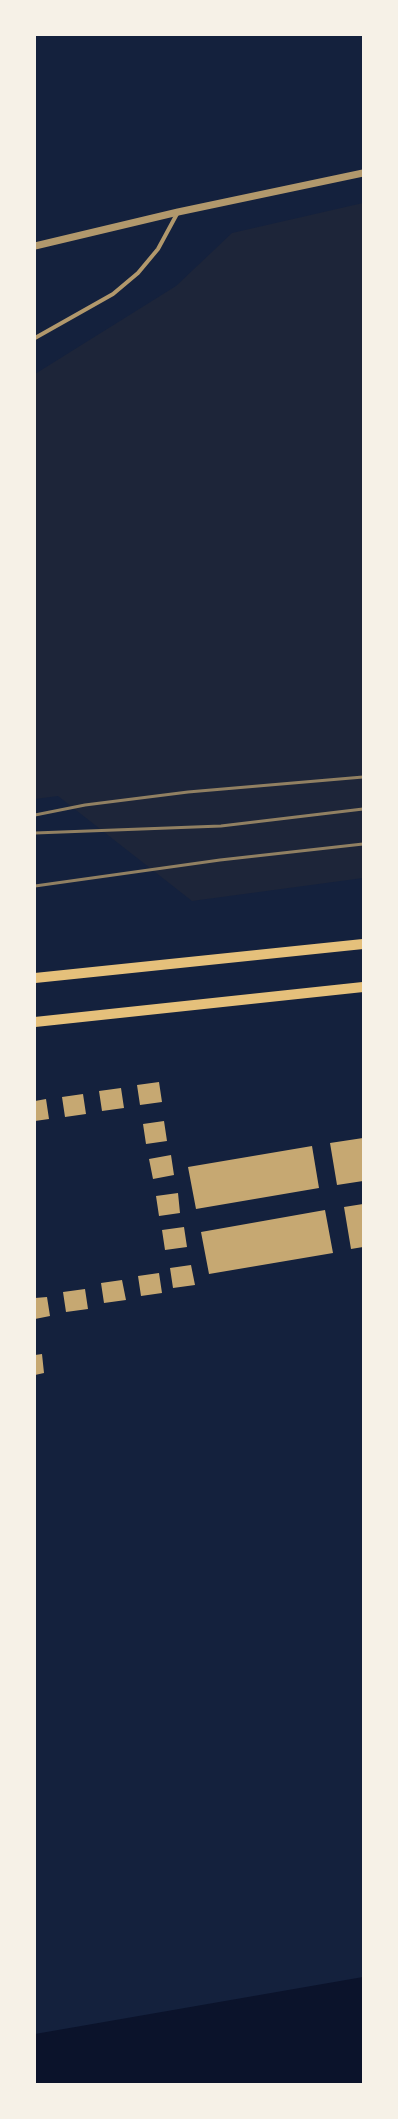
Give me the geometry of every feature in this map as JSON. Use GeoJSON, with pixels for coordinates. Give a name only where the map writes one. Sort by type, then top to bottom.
{"type":"FeatureCollection","features":[{"type":"Feature","properties":{"kind":"main road"},"geometry":{"type":"LineString","coordinates":[[35,978],[363,944]]}},
{"type":"Feature","properties":{"kind":"main road"},"geometry":{"type":"LineString","coordinates":[[35,1022],[363,987]]}},
{"type":"Feature","properties":{"kind":"street"},"geometry":{"type":"LineString","coordinates":[[35,246],[178,212],[363,173]]}},
{"type":"Feature","properties":{"kind":"street"},"geometry":{"type":"LineString","coordinates":[[35,338],[113,294],[138,273],[158,249],[178,212]]}},
{"type":"Feature","properties":{"kind":"shaded area"},"geometry":{"type":"Polygon","coordinates":[[[363,203],[363,878],[192,901],[58,796],[35,799],[35,374],[176,286],[232,233],[363,203]]]}},
{"type":"Feature","properties":{"kind":"shaded area"},"geometry":{"type":"Polygon","coordinates":[[[363,1977],[363,2084],[35,2084],[35,2034],[363,1977]]]}},
{"type":"Feature","properties":{"kind":"building"},"geometry":{"type":"Polygon","coordinates":[[[159,1082],[162,1102],[140,1105],[137,1085],[159,1082]]]}},
{"type":"Feature","properties":{"kind":"building"},"geometry":{"type":"Polygon","coordinates":[[[121,1088],[124,1108],[102,1111],[99,1091],[121,1088]]]}},
{"type":"Feature","properties":{"kind":"building"},"geometry":{"type":"Polygon","coordinates":[[[83,1094],[86,1114],[65,1117],[62,1097],[83,1094]]]}},
{"type":"Feature","properties":{"kind":"building"},"geometry":{"type":"Polygon","coordinates":[[[46,1099],[49,1119],[35,1121],[35,1101],[46,1099]]]}},
{"type":"Feature","properties":{"kind":"building"},"geometry":{"type":"Polygon","coordinates":[[[164,1121],[167,1141],[146,1144],[143,1124],[164,1121]]]}},
{"type":"Feature","properties":{"kind":"building"},"geometry":{"type":"Polygon","coordinates":[[[363,1138],[363,1181],[337,1185],[330,1143],[363,1138]]]}},
{"type":"Feature","properties":{"kind":"building"},"geometry":{"type":"Polygon","coordinates":[[[312,1146],[319,1188],[196,1209],[188,1167],[312,1146]]]}},
{"type":"Feature","properties":{"kind":"building"},"geometry":{"type":"Polygon","coordinates":[[[171,1155],[174,1175],[153,1179],[149,1159],[171,1155]]]}},
{"type":"Feature","properties":{"kind":"building"},"geometry":{"type":"Polygon","coordinates":[[[178,1193],[180,1213],[159,1216],[156,1196],[178,1193]]]}},
{"type":"Feature","properties":{"kind":"building"},"geometry":{"type":"Polygon","coordinates":[[[363,1204],[363,1247],[351,1249],[344,1207],[363,1204]]]}},
{"type":"Feature","properties":{"kind":"building"},"geometry":{"type":"Polygon","coordinates":[[[325,1210],[333,1253],[209,1274],[201,1232],[325,1210]]]}},
{"type":"Feature","properties":{"kind":"building"},"geometry":{"type":"Polygon","coordinates":[[[184,1227],[187,1247],[165,1250],[162,1230],[184,1227]]]}},
{"type":"Feature","properties":{"kind":"building"},"geometry":{"type":"Polygon","coordinates":[[[191,1265],[195,1285],[173,1288],[170,1268],[191,1265]]]}},
{"type":"Feature","properties":{"kind":"building"},"geometry":{"type":"Polygon","coordinates":[[[159,1273],[162,1293],[141,1296],[138,1276],[159,1273]]]}},
{"type":"Feature","properties":{"kind":"building"},"geometry":{"type":"Polygon","coordinates":[[[122,1280],[126,1300],[104,1303],[101,1283],[122,1280]]]}},
{"type":"Feature","properties":{"kind":"building"},"geometry":{"type":"Polygon","coordinates":[[[85,1289],[88,1309],[66,1312],[63,1292],[85,1289]]]}},
{"type":"Feature","properties":{"kind":"building"},"geometry":{"type":"Polygon","coordinates":[[[47,1297],[50,1316],[35,1319],[35,1298],[47,1297]]]}},
{"type":"Feature","properties":{"kind":"building"},"geometry":{"type":"Polygon","coordinates":[[[42,1354],[44,1373],[35,1375],[35,1355],[42,1354]]]}},
{"type":"Feature","properties":{"kind":"railway"},"geometry":{"type":"LineString","coordinates":[[35,815],[85,805],[188,792],[363,777]]}},
{"type":"Feature","properties":{"kind":"railway"},"geometry":{"type":"LineString","coordinates":[[35,833],[221,826],[363,809]]}},
{"type":"Feature","properties":{"kind":"railway"},"geometry":{"type":"LineString","coordinates":[[35,886],[220,860],[363,844]]}}]}
